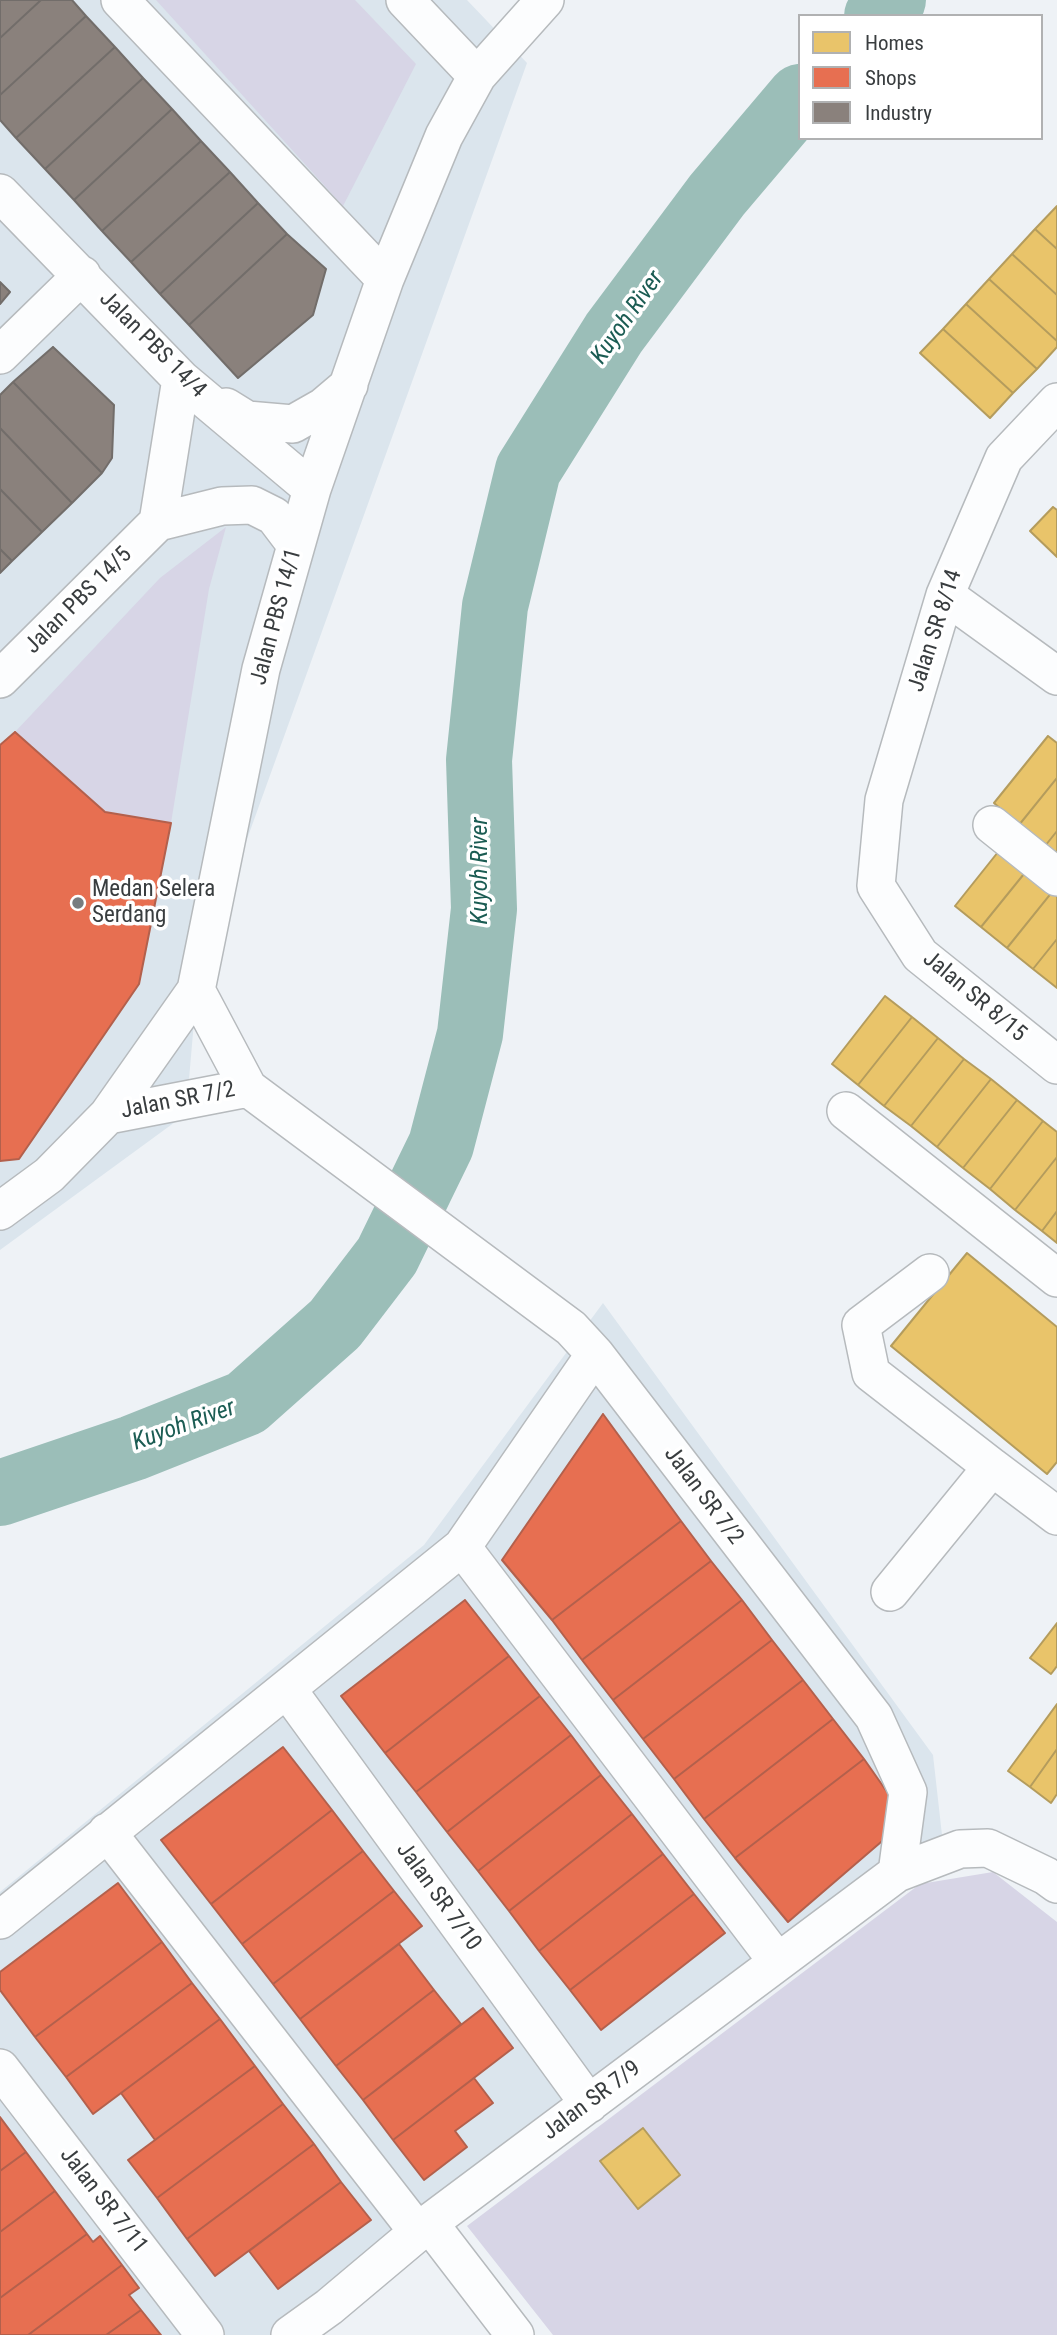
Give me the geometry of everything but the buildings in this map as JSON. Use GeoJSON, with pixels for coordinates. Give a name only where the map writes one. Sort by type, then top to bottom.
{"type":"FeatureCollection","features":[{"type":"Feature","properties":{"kind":"street"},"geometry":{"type":"LineString","coordinates":[[120,0],[385,279]]}},
{"type":"Feature","properties":{"kind":"street"},"geometry":{"type":"LineString","coordinates":[[405,0],[477,76]]}},
{"type":"Feature","properties":{"kind":"street","name":"Jalan PBS 14/1"},"geometry":{"type":"LineString","coordinates":[[0,1211],[49,1175],[108,1115],[196,990],[261,669],[312,489],[385,279],[443,136],[477,76],[545,0]]}},
{"type":"Feature","properties":{"kind":"street","name":"Jalan PBS 14/4"},"geometry":{"type":"LineString","coordinates":[[0,193],[181,379],[312,489]]}},
{"type":"Feature","properties":{"kind":"street"},"geometry":{"type":"LineString","coordinates":[[0,355],[82,275]]}},
{"type":"Feature","properties":{"kind":"street"},"geometry":{"type":"LineString","coordinates":[[296,545],[274,516],[252,505],[222,506],[158,522],[181,379],[247,421],[293,424],[323,407],[349,385]]}},
{"type":"Feature","properties":{"kind":"street","name":"Jalan SR 8/14"},"geometry":{"type":"LineString","coordinates":[[876,886],[884,800],[945,595],[1004,458],[1057,402]]}},
{"type":"Feature","properties":{"kind":"street","name":"Jalan PBS 14/5"},"geometry":{"type":"LineString","coordinates":[[0,679],[158,522]]}},
{"type":"Feature","properties":{"kind":"street"},"geometry":{"type":"LineString","coordinates":[[945,595],[1057,676]]}},
{"type":"Feature","properties":{"kind":"street"},"geometry":{"type":"LineString","coordinates":[[992,825],[1057,877]]}},
{"type":"Feature","properties":{"kind":"street","name":"Jalan SR 8/15"},"geometry":{"type":"LineString","coordinates":[[876,886],[920,955],[1057,1065]]}},
{"type":"Feature","properties":{"kind":"street","name":"Jalan SR 7/2"},"geometry":{"type":"LineString","coordinates":[[196,990],[248,1087],[583,1341],[874,1717],[908,1792],[897,1873]]}},
{"type":"Feature","properties":{"kind":"street","name":"Jalan SR 7/2"},"geometry":{"type":"LineString","coordinates":[[108,1115],[248,1087]]}},
{"type":"Feature","properties":{"kind":"street"},"geometry":{"type":"LineString","coordinates":[[846,1111],[1057,1278]]}},
{"type":"Feature","properties":{"kind":"street"},"geometry":{"type":"LineString","coordinates":[[0,1184],[49,1175]]}},
{"type":"Feature","properties":{"kind":"street"},"geometry":{"type":"LineString","coordinates":[[930,1273],[861,1325],[871,1373],[1057,1516]]}},
{"type":"Feature","properties":{"kind":"street"},"geometry":{"type":"LineString","coordinates":[[0,1920],[462,1547],[583,1341]]}},
{"type":"Feature","properties":{"kind":"street"},"geometry":{"type":"LineString","coordinates":[[890,1592],[992,1467]]}},
{"type":"Feature","properties":{"kind":"street"},"geometry":{"type":"LineString","coordinates":[[462,1547],[777,1961]]}},
{"type":"Feature","properties":{"kind":"street","name":"Jalan SR 7/10"},"geometry":{"type":"LineString","coordinates":[[286,1689],[589,2104]]}},
{"type":"Feature","properties":{"kind":"street"},"geometry":{"type":"LineString","coordinates":[[107,1832],[424,2228],[516,2335]]}},
{"type":"Feature","properties":{"kind":"street"},"geometry":{"type":"LineString","coordinates":[[897,1873],[960,1849],[988,1848],[1057,1884]]}},
{"type":"Feature","properties":{"kind":"street","name":"Jalan SR 7/9"},"geometry":{"type":"LineString","coordinates":[[290,2335],[329,2307],[424,2228],[897,1873]]}},
{"type":"Feature","properties":{"kind":"street","name":"Jalan SR 7/11"},"geometry":{"type":"LineString","coordinates":[[0,2068],[205,2335]]}},
{"type":"Feature","properties":{"kind":"shaded area"},"geometry":{"type":"Polygon","coordinates":[[[0,0],[467,0],[527,63],[198,975],[186,1114],[0,1250],[0,0]]]}},
{"type":"Feature","properties":{"kind":"shaded area"},"geometry":{"type":"Polygon","coordinates":[[[156,0],[355,0],[416,64],[343,206],[156,0]]]}},
{"type":"Feature","properties":{"kind":"shaded area"},"geometry":{"type":"Polygon","coordinates":[[[226,527],[209,589],[171,823],[105,812],[15,732],[160,578],[226,527]]]}},
{"type":"Feature","properties":{"kind":"shaded area"},"geometry":{"type":"Polygon","coordinates":[[[603,1303],[933,1755],[943,1844],[315,2335],[0,2335],[0,1892],[424,1545],[603,1303]]]}},
{"type":"Feature","properties":{"kind":"shaded area"},"geometry":{"type":"Polygon","coordinates":[[[993,1872],[1057,1922],[1057,2335],[553,2335],[467,2226],[920,1884],[993,1872]]]}},
{"type":"Feature","properties":{"kind":"waterway","name":"Kuyoh River"},"geometry":{"type":"LineString","coordinates":[[879,14],[893,0]]}},
{"type":"Feature","properties":{"kind":"waterway","name":"Kuyoh River"},"geometry":{"type":"LineString","coordinates":[[0,1493],[133,1448],[246,1403],[335,1324],[387,1256],[441,1145],[470,1034],[484,909],[479,760],[495,606],[528,470],[614,333],[717,195],[798,99]]}},
{"type":"Feature","properties":{"kind":"place","name":"Medan Selera Serdang"},"geometry":{"type":"Point","coordinates":[78,903]}}]}
